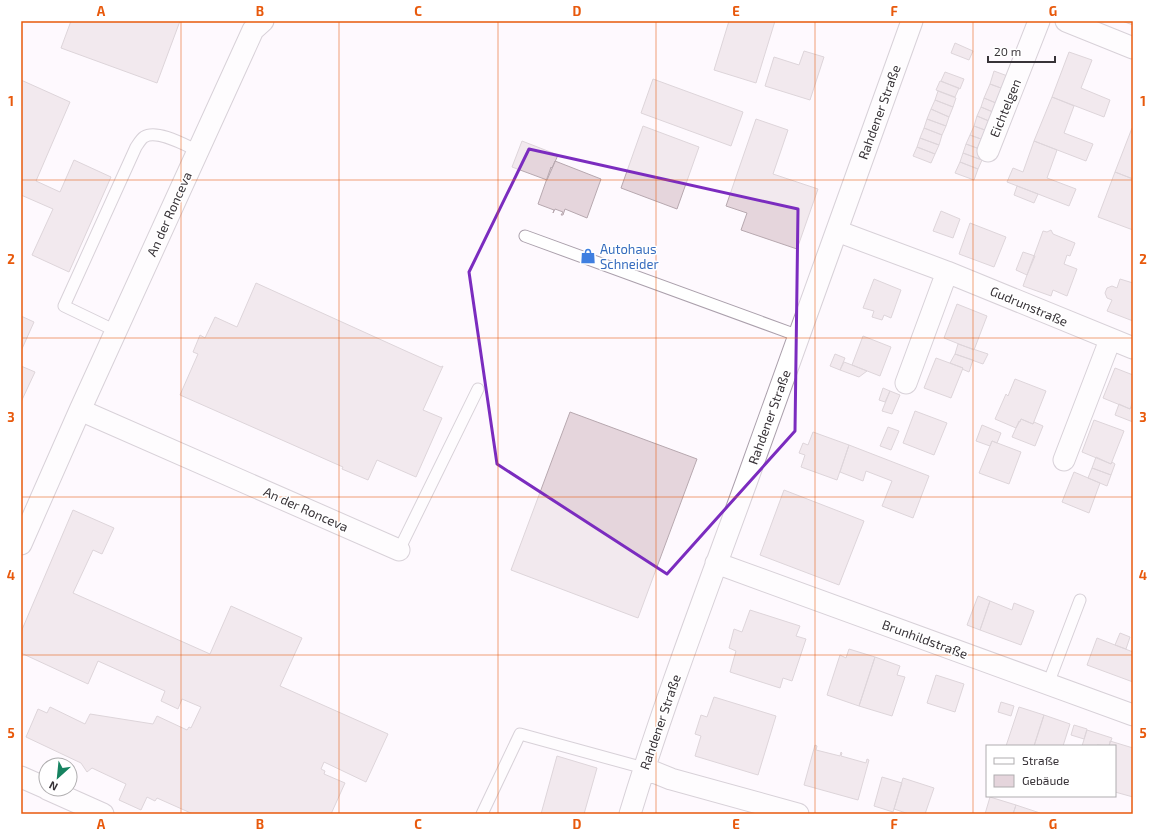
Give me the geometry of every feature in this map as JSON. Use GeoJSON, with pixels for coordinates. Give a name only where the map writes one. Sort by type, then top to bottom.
{"type":"FeatureCollection","features":[{"type":"Feature","properties":{"kind":"street","name":"An der Ronceva"},"geometry":{"type":"LineString","coordinates":[[21,544],[80,410],[253,30],[263,21]]}},
{"type":"Feature","properties":{"kind":"street","name":"Rahdener Straße"},"geometry":{"type":"LineString","coordinates":[[630,814],[644,768],[716,564],[912,21]]}},
{"type":"Feature","properties":{"kind":"street","name":"Eichtelgen"},"geometry":{"type":"LineString","coordinates":[[988,151],[1039,21]]}},
{"type":"Feature","properties":{"kind":"street"},"geometry":{"type":"LineString","coordinates":[[1066,21],[1133,48]]}},
{"type":"Feature","properties":{"kind":"street","name":"Gudrunstraße"},"geometry":{"type":"LineString","coordinates":[[837,231],[947,272],[1110,340],[1133,348]]}},
{"type":"Feature","properties":{"kind":"street"},"geometry":{"type":"LineString","coordinates":[[906,383],[947,272]]}},
{"type":"Feature","properties":{"kind":"street"},"geometry":{"type":"LineString","coordinates":[[1064,460],[1110,340]]}},
{"type":"Feature","properties":{"kind":"street","name":"An der Ronceva"},"geometry":{"type":"LineString","coordinates":[[80,410],[399,550]]}},
{"type":"Feature","properties":{"kind":"street","name":"Brunhildstraße"},"geometry":{"type":"LineString","coordinates":[[716,564],[1133,715]]}},
{"type":"Feature","properties":{"kind":"street"},"geometry":{"type":"LineString","coordinates":[[644,768],[671,779],[798,814]]}},
{"type":"Feature","properties":{"kind":"street"},"geometry":{"type":"LineString","coordinates":[[21,777],[38,785]]}},
{"type":"Feature","properties":{"kind":"street"},"geometry":{"type":"LineString","coordinates":[[65,797],[103,814]]}},
{"type":"Feature","properties":{"kind":"lane"},"geometry":{"type":"LineString","coordinates":[[116,331],[64,306],[133,154],[142,138],[152,134],[168,138],[198,151]]}},
{"type":"Feature","properties":{"kind":"lane"},"geometry":{"type":"LineString","coordinates":[[525,236],[799,336]]}},
{"type":"Feature","properties":{"kind":"lane"},"geometry":{"type":"LineString","coordinates":[[399,550],[478,389]]}},
{"type":"Feature","properties":{"kind":"lane"},"geometry":{"type":"LineString","coordinates":[[1048,684],[1080,600]]}},
{"type":"Feature","properties":{"kind":"lane"},"geometry":{"type":"LineString","coordinates":[[482,814],[520,734],[644,768]]}},
{"type":"Feature","properties":{"kind":"highlighted area"},"geometry":{"type":"Polygon","coordinates":[[[529,149],[798,209],[795,431],[667,574],[497,464],[469,272],[529,149]]]}},
{"type":"Feature","properties":{"kind":"building"},"geometry":{"type":"Polygon","coordinates":[[[71,21],[180,21],[157,83],[61,48],[71,21]]]}},
{"type":"Feature","properties":{"kind":"building"},"geometry":{"type":"Polygon","coordinates":[[[729,21],[775,21],[756,83],[714,70],[729,21]]]}},
{"type":"Feature","properties":{"kind":"building"},"geometry":{"type":"Polygon","coordinates":[[[1122,21],[1133,21],[1133,25],[1122,21]]]}},
{"type":"Feature","properties":{"kind":"building"},"geometry":{"type":"Polygon","coordinates":[[[955,43],[973,51],[969,60],[951,53],[955,43]]]}},
{"type":"Feature","properties":{"kind":"building"},"geometry":{"type":"Polygon","coordinates":[[[804,51],[824,57],[810,100],[765,86],[774,57],[799,65],[804,51]]]}},
{"type":"Feature","properties":{"kind":"building"},"geometry":{"type":"Polygon","coordinates":[[[1069,52],[1092,60],[1081,88],[1110,100],[1104,117],[1052,97],[1069,52]]]}},
{"type":"Feature","properties":{"kind":"building"},"geometry":{"type":"Polygon","coordinates":[[[994,71],[1013,78],[1009,91],[990,84],[994,71]]]}},
{"type":"Feature","properties":{"kind":"building"},"geometry":{"type":"Polygon","coordinates":[[[945,72],[964,79],[960,89],[941,81],[945,72]]]}},
{"type":"Feature","properties":{"kind":"building"},"geometry":{"type":"Polygon","coordinates":[[[653,79],[743,112],[731,146],[641,113],[653,79]]]}},
{"type":"Feature","properties":{"kind":"building"},"geometry":{"type":"Polygon","coordinates":[[[21,80],[70,102],[36,181],[60,192],[74,160],[111,177],[69,272],[32,255],[53,209],[21,195],[21,80]]]}},
{"type":"Feature","properties":{"kind":"building"},"geometry":{"type":"Polygon","coordinates":[[[940,81],[959,88],[955,97],[936,90],[940,81]]]}},
{"type":"Feature","properties":{"kind":"building"},"geometry":{"type":"Polygon","coordinates":[[[990,84],[1009,91],[1003,106],[984,98],[990,84]]]}},
{"type":"Feature","properties":{"kind":"building"},"geometry":{"type":"Polygon","coordinates":[[[938,91],[956,98],[953,107],[935,100],[938,91]]]}},
{"type":"Feature","properties":{"kind":"building"},"geometry":{"type":"Polygon","coordinates":[[[1052,97],[1074,106],[1064,133],[1093,144],[1086,161],[1034,141],[1052,97]]]}},
{"type":"Feature","properties":{"kind":"building"},"geometry":{"type":"Polygon","coordinates":[[[984,98],[1003,106],[1000,115],[981,107],[984,98]]]}},
{"type":"Feature","properties":{"kind":"building"},"geometry":{"type":"Polygon","coordinates":[[[935,100],[953,107],[949,117],[931,109],[935,100]]]}},
{"type":"Feature","properties":{"kind":"building"},"geometry":{"type":"Polygon","coordinates":[[[981,107],[1000,115],[996,124],[977,116],[981,107]]]}},
{"type":"Feature","properties":{"kind":"building"},"geometry":{"type":"Polygon","coordinates":[[[931,109],[949,117],[946,126],[927,119],[931,109]]]}},
{"type":"Feature","properties":{"kind":"building"},"geometry":{"type":"Polygon","coordinates":[[[977,116],[996,124],[993,133],[974,126],[977,116]]]}},
{"type":"Feature","properties":{"kind":"building"},"geometry":{"type":"Polygon","coordinates":[[[756,119],[788,130],[773,174],[818,189],[797,249],[741,230],[747,213],[726,206],[756,119]]]}},
{"type":"Feature","properties":{"kind":"building"},"geometry":{"type":"Polygon","coordinates":[[[927,119],[946,126],[942,135],[924,128],[927,119]]]}},
{"type":"Feature","properties":{"kind":"building"},"geometry":{"type":"Polygon","coordinates":[[[643,126],[699,147],[677,209],[621,188],[643,126]]]}},
{"type":"Feature","properties":{"kind":"building"},"geometry":{"type":"Polygon","coordinates":[[[974,126],[993,133],[989,142],[970,135],[974,126]]]}},
{"type":"Feature","properties":{"kind":"building"},"geometry":{"type":"Polygon","coordinates":[[[924,128],[942,135],[939,145],[920,138],[924,128]]]}},
{"type":"Feature","properties":{"kind":"building"},"geometry":{"type":"Polygon","coordinates":[[[1133,128],[1133,179],[1115,172],[1133,128]]]}},
{"type":"Feature","properties":{"kind":"building"},"geometry":{"type":"Polygon","coordinates":[[[970,135],[989,142],[985,151],[966,144],[970,135]]]}},
{"type":"Feature","properties":{"kind":"building"},"geometry":{"type":"Polygon","coordinates":[[[920,138],[939,145],[935,154],[917,147],[920,138]]]}},
{"type":"Feature","properties":{"kind":"building"},"geometry":{"type":"Polygon","coordinates":[[[522,141],[558,155],[547,180],[512,167],[522,141]]]}},
{"type":"Feature","properties":{"kind":"building"},"geometry":{"type":"Polygon","coordinates":[[[1034,141],[1057,150],[1047,178],[1076,189],[1069,206],[1007,182],[1013,168],[1023,172],[1034,141]]]}},
{"type":"Feature","properties":{"kind":"building"},"geometry":{"type":"Polygon","coordinates":[[[966,144],[985,151],[982,160],[963,153],[966,144]]]}},
{"type":"Feature","properties":{"kind":"building"},"geometry":{"type":"Polygon","coordinates":[[[917,147],[935,154],[931,163],[913,156],[917,147]]]}},
{"type":"Feature","properties":{"kind":"building"},"geometry":{"type":"Polygon","coordinates":[[[963,153],[982,160],[978,169],[960,162],[963,153]]]}},
{"type":"Feature","properties":{"kind":"building"},"geometry":{"type":"Polygon","coordinates":[[[555,161],[601,179],[587,218],[565,209],[563,215],[561,215],[563,212],[555,209],[553,213],[554,210],[538,204],[551,167],[552,168],[555,161]]]}},
{"type":"Feature","properties":{"kind":"building"},"geometry":{"type":"Polygon","coordinates":[[[960,162],[978,169],[974,180],[955,173],[960,162]]]}},
{"type":"Feature","properties":{"kind":"building"},"geometry":{"type":"Polygon","coordinates":[[[1115,172],[1133,179],[1133,230],[1098,217],[1115,172]]]}},
{"type":"Feature","properties":{"kind":"building"},"geometry":{"type":"Polygon","coordinates":[[[1017,186],[1038,194],[1034,203],[1014,195],[1017,186]]]}},
{"type":"Feature","properties":{"kind":"building"},"geometry":{"type":"Polygon","coordinates":[[[941,211],[960,219],[953,238],[933,231],[941,211]]]}},
{"type":"Feature","properties":{"kind":"building"},"geometry":{"type":"Polygon","coordinates":[[[970,223],[1006,237],[994,267],[959,254],[970,223]]]}},
{"type":"Feature","properties":{"kind":"building"},"geometry":{"type":"Polygon","coordinates":[[[1051,230],[1053,234],[1075,243],[1070,256],[1067,255],[1064,264],[1077,269],[1067,296],[1053,290],[1051,296],[1023,286],[1043,231],[1047,232],[1051,230]]]}},
{"type":"Feature","properties":{"kind":"building"},"geometry":{"type":"Polygon","coordinates":[[[1023,252],[1035,256],[1027,275],[1016,270],[1023,252]]]}},
{"type":"Feature","properties":{"kind":"building"},"geometry":{"type":"Polygon","coordinates":[[[874,279],[901,290],[891,318],[884,315],[882,320],[872,317],[874,311],[863,308],[874,279]]]}},
{"type":"Feature","properties":{"kind":"building"},"geometry":{"type":"Polygon","coordinates":[[[1120,279],[1133,283],[1133,321],[1107,311],[1112,300],[1107,298],[1105,293],[1107,288],[1112,286],[1117,288],[1120,279]]]}},
{"type":"Feature","properties":{"kind":"building"},"geometry":{"type":"Polygon","coordinates":[[[256,283],[441,367],[443,366],[423,410],[442,418],[416,477],[377,460],[368,480],[342,469],[343,467],[180,395],[198,354],[193,352],[200,335],[205,338],[215,317],[237,327],[256,283]]]}},
{"type":"Feature","properties":{"kind":"building"},"geometry":{"type":"Polygon","coordinates":[[[957,304],[987,316],[974,350],[944,338],[957,304]]]}},
{"type":"Feature","properties":{"kind":"building"},"geometry":{"type":"Polygon","coordinates":[[[21,316],[34,322],[21,351],[21,316]]]}},
{"type":"Feature","properties":{"kind":"building"},"geometry":{"type":"Polygon","coordinates":[[[863,336],[891,347],[880,376],[852,365],[863,336]]]}},
{"type":"Feature","properties":{"kind":"building"},"geometry":{"type":"Polygon","coordinates":[[[958,344],[988,354],[983,364],[955,354],[958,344]]]}},
{"type":"Feature","properties":{"kind":"building"},"geometry":{"type":"Polygon","coordinates":[[[835,354],[845,358],[840,370],[830,366],[835,354]]]}},
{"type":"Feature","properties":{"kind":"building"},"geometry":{"type":"Polygon","coordinates":[[[955,354],[973,360],[969,372],[950,363],[955,354]]]}},
{"type":"Feature","properties":{"kind":"building"},"geometry":{"type":"Polygon","coordinates":[[[936,358],[963,368],[951,398],[924,388],[936,358]]]}},
{"type":"Feature","properties":{"kind":"building"},"geometry":{"type":"Polygon","coordinates":[[[844,362],[867,371],[859,377],[840,370],[844,362]]]}},
{"type":"Feature","properties":{"kind":"building"},"geometry":{"type":"Polygon","coordinates":[[[21,366],[35,372],[21,402],[21,366]]]}},
{"type":"Feature","properties":{"kind":"building"},"geometry":{"type":"Polygon","coordinates":[[[1115,368],[1133,375],[1133,401],[1130,409],[1103,398],[1115,368]]]}},
{"type":"Feature","properties":{"kind":"building"},"geometry":{"type":"Polygon","coordinates":[[[1015,379],[1046,391],[1033,424],[1021,419],[1016,428],[995,419],[1006,394],[1008,396],[1015,379]]]}},
{"type":"Feature","properties":{"kind":"building"},"geometry":{"type":"Polygon","coordinates":[[[883,388],[890,391],[885,402],[879,400],[883,388]]]}},
{"type":"Feature","properties":{"kind":"building"},"geometry":{"type":"Polygon","coordinates":[[[890,391],[900,395],[892,414],[882,411],[890,391]]]}},
{"type":"Feature","properties":{"kind":"building"},"geometry":{"type":"Polygon","coordinates":[[[1119,404],[1130,409],[1131,407],[1133,408],[1133,422],[1115,415],[1119,404]]]}},
{"type":"Feature","properties":{"kind":"building"},"geometry":{"type":"Polygon","coordinates":[[[915,411],[947,423],[934,455],[903,443],[915,411]]]}},
{"type":"Feature","properties":{"kind":"building"},"geometry":{"type":"Polygon","coordinates":[[[570,412],[697,459],[638,618],[511,570],[570,412]]]}},
{"type":"Feature","properties":{"kind":"building"},"geometry":{"type":"Polygon","coordinates":[[[1021,419],[1043,426],[1035,446],[1012,437],[1021,419]]]}},
{"type":"Feature","properties":{"kind":"building"},"geometry":{"type":"Polygon","coordinates":[[[1094,420],[1124,431],[1111,464],[1082,452],[1094,420]]]}},
{"type":"Feature","properties":{"kind":"building"},"geometry":{"type":"Polygon","coordinates":[[[982,425],[1001,433],[997,443],[992,441],[990,446],[976,441],[982,425]]]}},
{"type":"Feature","properties":{"kind":"building"},"geometry":{"type":"Polygon","coordinates":[[[888,427],[899,431],[891,450],[880,446],[888,427]]]}},
{"type":"Feature","properties":{"kind":"building"},"geometry":{"type":"Polygon","coordinates":[[[813,432],[849,445],[837,480],[801,467],[805,455],[799,453],[803,443],[808,445],[813,432]]]}},
{"type":"Feature","properties":{"kind":"building"},"geometry":{"type":"Polygon","coordinates":[[[992,441],[1021,452],[1009,484],[979,473],[992,441]]]}},
{"type":"Feature","properties":{"kind":"building"},"geometry":{"type":"Polygon","coordinates":[[[849,445],[929,476],[913,518],[882,506],[892,481],[866,471],[863,481],[840,472],[849,445]]]}},
{"type":"Feature","properties":{"kind":"building"},"geometry":{"type":"Polygon","coordinates":[[[1096,457],[1111,464],[1112,462],[1115,464],[1111,475],[1092,468],[1096,457]]]}},
{"type":"Feature","properties":{"kind":"building"},"geometry":{"type":"Polygon","coordinates":[[[1092,468],[1111,475],[1107,486],[1088,478],[1092,468]]]}},
{"type":"Feature","properties":{"kind":"building"},"geometry":{"type":"Polygon","coordinates":[[[1074,472],[1100,483],[1089,513],[1062,502],[1074,472]]]}},
{"type":"Feature","properties":{"kind":"building"},"geometry":{"type":"Polygon","coordinates":[[[784,490],[864,521],[839,585],[760,555],[784,490]]]}},
{"type":"Feature","properties":{"kind":"building"},"geometry":{"type":"Polygon","coordinates":[[[73,510],[114,528],[102,554],[93,550],[73,593],[210,654],[231,606],[302,638],[280,686],[388,734],[366,782],[324,762],[321,769],[325,771],[324,774],[345,783],[331,814],[193,814],[157,798],[155,801],[147,797],[141,810],[119,800],[126,784],[92,768],[87,772],[81,763],[78,762],[78,757],[68,757],[26,737],[38,709],[47,713],[50,707],[85,724],[90,714],[153,724],[157,716],[187,730],[189,727],[191,728],[201,707],[182,699],[178,709],[161,701],[165,691],[98,661],[88,684],[21,653],[21,632],[73,510]]]}},
{"type":"Feature","properties":{"kind":"building"},"geometry":{"type":"Polygon","coordinates":[[[978,596],[990,601],[980,630],[967,625],[978,596]]]}},
{"type":"Feature","properties":{"kind":"building"},"geometry":{"type":"Polygon","coordinates":[[[990,601],[1012,610],[1014,603],[1034,611],[1021,645],[980,630],[990,601]]]}},
{"type":"Feature","properties":{"kind":"building"},"geometry":{"type":"Polygon","coordinates":[[[750,610],[800,626],[796,636],[806,639],[792,681],[783,678],[780,688],[730,672],[736,651],[729,648],[734,629],[742,632],[750,610]]]}},
{"type":"Feature","properties":{"kind":"building"},"geometry":{"type":"Polygon","coordinates":[[[1120,633],[1130,637],[1126,649],[1115,645],[1120,633]]]}},
{"type":"Feature","properties":{"kind":"building"},"geometry":{"type":"Polygon","coordinates":[[[1097,638],[1133,652],[1133,682],[1087,665],[1097,638]]]}},
{"type":"Feature","properties":{"kind":"building"},"geometry":{"type":"Polygon","coordinates":[[[849,649],[875,657],[859,706],[827,695],[840,655],[846,658],[849,649]]]}},
{"type":"Feature","properties":{"kind":"building"},"geometry":{"type":"Polygon","coordinates":[[[875,657],[900,666],[897,675],[905,677],[892,716],[859,706],[875,657]]]}},
{"type":"Feature","properties":{"kind":"building"},"geometry":{"type":"Polygon","coordinates":[[[936,675],[964,684],[955,712],[927,703],[936,675]]]}},
{"type":"Feature","properties":{"kind":"building"},"geometry":{"type":"Polygon","coordinates":[[[714,697],[776,716],[758,775],[695,756],[701,736],[695,734],[701,715],[707,717],[714,697]]]}},
{"type":"Feature","properties":{"kind":"building"},"geometry":{"type":"Polygon","coordinates":[[[1001,702],[1014,706],[1011,716],[998,712],[1001,702]]]}},
{"type":"Feature","properties":{"kind":"building"},"geometry":{"type":"Polygon","coordinates":[[[1019,707],[1044,715],[1034,745],[1006,745],[1019,707]]]}},
{"type":"Feature","properties":{"kind":"building"},"geometry":{"type":"Polygon","coordinates":[[[1044,715],[1070,724],[1063,745],[1034,745],[1044,715]]]}},
{"type":"Feature","properties":{"kind":"building"},"geometry":{"type":"Polygon","coordinates":[[[1074,725],[1087,729],[1084,739],[1071,735],[1074,725]]]}},
{"type":"Feature","properties":{"kind":"building"},"geometry":{"type":"Polygon","coordinates":[[[1087,730],[1112,738],[1109,745],[1082,745],[1087,730]]]}},
{"type":"Feature","properties":{"kind":"building"},"geometry":{"type":"Polygon","coordinates":[[[1110,741],[1133,748],[1133,797],[1116,792],[1116,745],[1109,745],[1110,741]]]}},
{"type":"Feature","properties":{"kind":"building"},"geometry":{"type":"Polygon","coordinates":[[[815,745],[817,746],[816,750],[840,756],[841,752],[841,756],[866,763],[867,759],[869,760],[858,800],[804,785],[815,745]]]}},
{"type":"Feature","properties":{"kind":"building"},"geometry":{"type":"Polygon","coordinates":[[[557,756],[597,768],[584,814],[541,814],[557,756]]]}},
{"type":"Feature","properties":{"kind":"building"},"geometry":{"type":"Polygon","coordinates":[[[882,777],[902,783],[893,812],[874,806],[882,777]]]}},
{"type":"Feature","properties":{"kind":"building"},"geometry":{"type":"Polygon","coordinates":[[[903,778],[934,788],[925,814],[909,814],[894,809],[903,778]]]}},
{"type":"Feature","properties":{"kind":"building"},"geometry":{"type":"Polygon","coordinates":[[[990,797],[1016,805],[1013,814],[985,814],[990,797]]]}},
{"type":"Feature","properties":{"kind":"building"},"geometry":{"type":"Polygon","coordinates":[[[1016,805],[1040,813],[1013,814],[1016,805]]]}},
{"type":"Feature","properties":{"kind":"place","name":"Autohaus Schneider"},"geometry":{"type":"Point","coordinates":[588,256]}}]}
